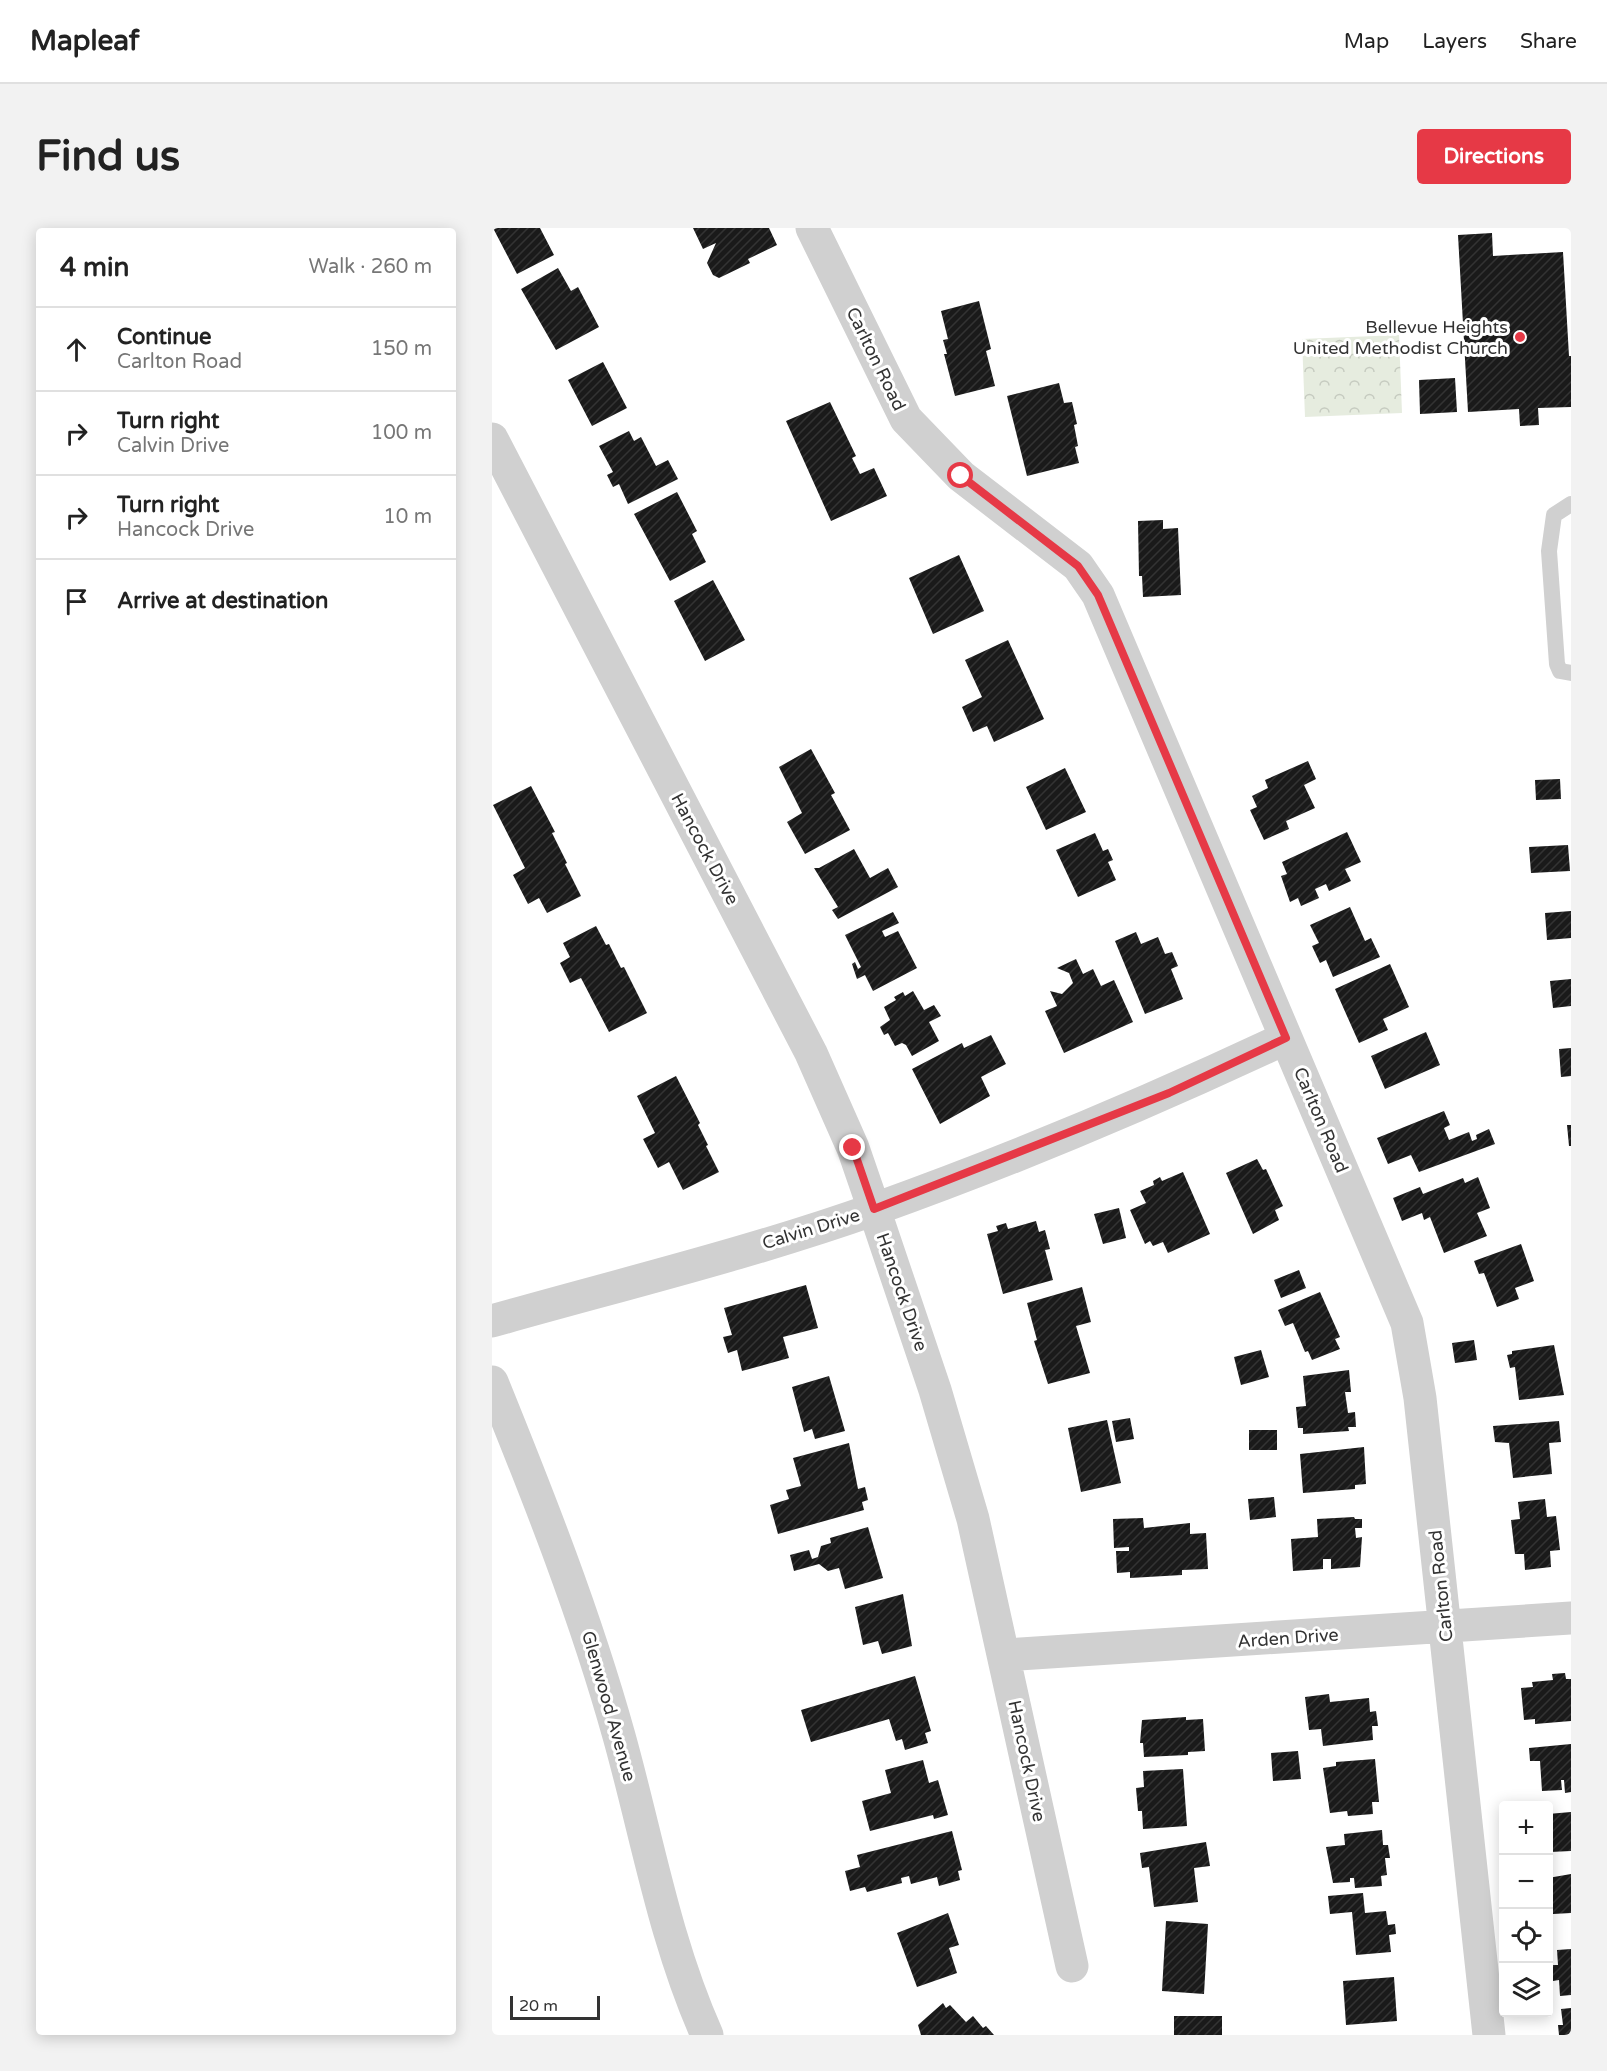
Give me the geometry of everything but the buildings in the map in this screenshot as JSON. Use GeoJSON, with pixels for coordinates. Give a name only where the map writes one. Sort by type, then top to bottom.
{"type":"FeatureCollection","features":[{"type":"Feature","properties":{"kind":"street","name":"Carlton Road"},"geometry":{"type":"LineString","coordinates":[[812,228],[906,419],[961,476],[1078,566],[1098,595],[1407,1323],[1420,1398],[1489,2035]]}},
{"type":"Feature","properties":{"kind":"street","name":"Hancock Drive"},"geometry":{"type":"LineString","coordinates":[[492,439],[811,1053],[853,1148],[935,1390],[973,1520],[1072,1966]]}},
{"type":"Feature","properties":{"kind":"street","name":"Calvin Drive"},"geometry":{"type":"LineString","coordinates":[[492,1321],[697,1264],[874,1209],[1169,1093],[1286,1038]]}},
{"type":"Feature","properties":{"kind":"street","name":"Glenwood Avenue"},"geometry":{"type":"LineString","coordinates":[[492,1382],[548,1520],[585,1622],[619,1737],[655,1882],[688,1992],[707,2035]]}},
{"type":"Feature","properties":{"kind":"street","name":"Arden Drive"},"geometry":{"type":"LineString","coordinates":[[1004,1655],[1446,1628],[1571,1618]]}},
{"type":"Feature","properties":{"kind":"lane"},"geometry":{"type":"LineString","coordinates":[[1571,504],[1554,515],[1549,551],[1557,664],[1560,671],[1571,673]]}},
{"type":"Feature","properties":{"kind":"green space"},"geometry":{"type":"Polygon","coordinates":[[[1399,335],[1402,413],[1305,417],[1302,339],[1399,335]]]}},
{"type":"Feature","properties":{"kind":"place","name":"Bellevue Heights United Methodist Church"},"geometry":{"type":"Point","coordinates":[1520,337]}},
{"type":"Feature","properties":{"kind":"route"},"geometry":{"type":"LineString","coordinates":[[853,1148],[874,1209],[1169,1093],[1286,1038],[1098,595],[1078,566],[961,476]]}}]}
